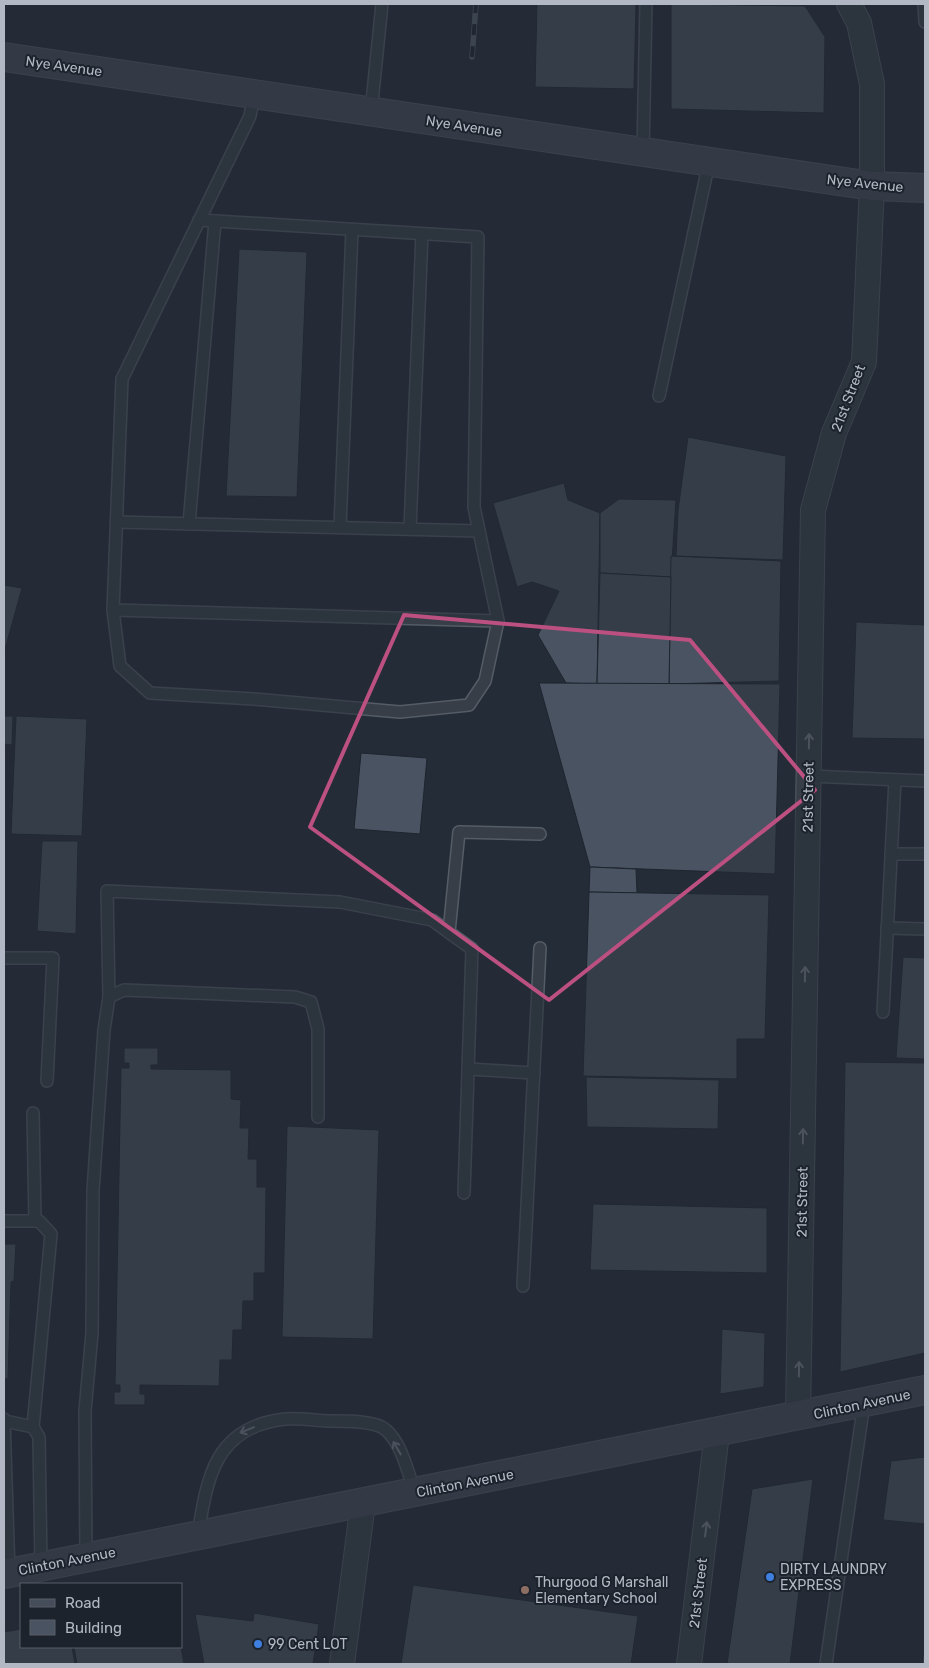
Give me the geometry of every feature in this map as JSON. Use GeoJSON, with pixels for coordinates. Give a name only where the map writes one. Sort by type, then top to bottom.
{"type":"FeatureCollection","features":[{"type":"Feature","properties":{"kind":"main road","name":"Nye Avenue"},"geometry":{"type":"LineString","coordinates":[[4,57],[872,186],[925,188]]}},
{"type":"Feature","properties":{"kind":"main road","name":"Clinton Avenue"},"geometry":{"type":"LineString","coordinates":[[6,1574],[798,1417],[925,1390]]}},
{"type":"Feature","properties":{"kind":"street","name":"21st Street"},"geometry":{"type":"LineString","coordinates":[[798,1417],[813,510],[834,433],[864,362],[872,186],[872,84],[859,23],[849,4]]}},
{"type":"Feature","properties":{"kind":"street","name":"21st Street"},"geometry":{"type":"LineString","coordinates":[[689,1664],[718,1433]]}},
{"type":"Feature","properties":{"kind":"street"},"geometry":{"type":"LineString","coordinates":[[342,1664],[362,1503]]}},
{"type":"Feature","properties":{"kind":"lane"},"geometry":{"type":"LineString","coordinates":[[371,112],[382,4]]}},
{"type":"Feature","properties":{"kind":"lane"},"geometry":{"type":"LineString","coordinates":[[642,152],[646,4]]}},
{"type":"Feature","properties":{"kind":"lane"},"geometry":{"type":"LineString","coordinates":[[924,4],[925,22]]}},
{"type":"Feature","properties":{"kind":"lane"},"geometry":{"type":"LineString","coordinates":[[199,220],[478,237],[474,507],[498,621],[486,681],[469,705],[400,712],[254,699],[150,693],[120,666],[113,610],[122,379],[199,220],[250,116],[254,94]]}},
{"type":"Feature","properties":{"kind":"lane"},"geometry":{"type":"LineString","coordinates":[[659,396],[709,162]]}},
{"type":"Feature","properties":{"kind":"lane"},"geometry":{"type":"LineString","coordinates":[[189,524],[216,221]]}},
{"type":"Feature","properties":{"kind":"lane"},"geometry":{"type":"LineString","coordinates":[[340,527],[352,230]]}},
{"type":"Feature","properties":{"kind":"lane"},"geometry":{"type":"LineString","coordinates":[[410,529],[422,234]]}},
{"type":"Feature","properties":{"kind":"lane"},"geometry":{"type":"LineString","coordinates":[[116,522],[479,531]]}},
{"type":"Feature","properties":{"kind":"lane"},"geometry":{"type":"LineString","coordinates":[[113,610],[498,621]]}},
{"type":"Feature","properties":{"kind":"lane"},"geometry":{"type":"LineString","coordinates":[[809,776],[925,781]]}},
{"type":"Feature","properties":{"kind":"lane"},"geometry":{"type":"LineString","coordinates":[[883,1012],[895,780]]}},
{"type":"Feature","properties":{"kind":"lane"},"geometry":{"type":"LineString","coordinates":[[449,932],[458,832],[540,834]]}},
{"type":"Feature","properties":{"kind":"lane"},"geometry":{"type":"LineString","coordinates":[[891,854],[925,854]]}},
{"type":"Feature","properties":{"kind":"lane"},"geometry":{"type":"LineString","coordinates":[[86,1557],[85,1411],[92,1333],[93,1192],[104,1030],[109,997],[108,891],[340,902],[432,920],[472,949],[464,1193]]}},
{"type":"Feature","properties":{"kind":"lane"},"geometry":{"type":"LineString","coordinates":[[887,928],[925,929]]}},
{"type":"Feature","properties":{"kind":"lane"},"geometry":{"type":"LineString","coordinates":[[523,1286],[540,948]]}},
{"type":"Feature","properties":{"kind":"lane"},"geometry":{"type":"LineString","coordinates":[[4,958],[53,958],[48,1081]]}},
{"type":"Feature","properties":{"kind":"lane"},"geometry":{"type":"LineString","coordinates":[[109,997],[124,990],[295,997],[312,1002],[318,1029],[318,1117]]}},
{"type":"Feature","properties":{"kind":"lane"},"geometry":{"type":"LineString","coordinates":[[468,1069],[534,1073]]}},
{"type":"Feature","properties":{"kind":"lane"},"geometry":{"type":"LineString","coordinates":[[33,1114],[35,1221]]}},
{"type":"Feature","properties":{"kind":"lane"},"geometry":{"type":"LineString","coordinates":[[4,1221],[39,1221],[51,1234],[33,1427],[39,1437],[41,1566]]}},
{"type":"Feature","properties":{"kind":"lane"},"geometry":{"type":"LineString","coordinates":[[826,1664],[864,1403]]}},
{"type":"Feature","properties":{"kind":"lane"},"geometry":{"type":"LineString","coordinates":[[198,1535],[205,1487],[211,1471],[225,1448],[239,1433],[285,1419],[361,1422],[386,1430],[400,1450],[415,1493]]}},
{"type":"Feature","properties":{"kind":"lane"},"geometry":{"type":"LineString","coordinates":[[6,1574],[4,1420],[33,1427]]}},
{"type":"Feature","properties":{"kind":"highlighted area"},"geometry":{"type":"Polygon","coordinates":[[[404,615],[690,640],[815,790],[549,1000],[310,827],[404,615]]]}},
{"type":"Feature","properties":{"kind":"building"},"geometry":{"type":"Polygon","coordinates":[[[537,4],[636,4],[634,89],[535,87],[537,4]]]}},
{"type":"Feature","properties":{"kind":"building"},"geometry":{"type":"Polygon","coordinates":[[[671,4],[805,6],[825,37],[824,113],[671,109],[671,4]]]}},
{"type":"Feature","properties":{"kind":"building"},"geometry":{"type":"Polygon","coordinates":[[[239,249],[307,252],[297,497],[226,496],[239,249]]]}},
{"type":"Feature","properties":{"kind":"building"},"geometry":{"type":"Polygon","coordinates":[[[688,437],[786,456],[783,560],[676,556],[678,510],[688,437]]]}},
{"type":"Feature","properties":{"kind":"building"},"geometry":{"type":"Polygon","coordinates":[[[564,483],[568,500],[600,513],[597,684],[566,683],[538,635],[559,591],[532,582],[517,587],[493,503],[564,483]]]}},
{"type":"Feature","properties":{"kind":"building"},"geometry":{"type":"Polygon","coordinates":[[[619,499],[676,500],[671,577],[600,573],[600,513],[619,499]]]}},
{"type":"Feature","properties":{"kind":"building"},"geometry":{"type":"Polygon","coordinates":[[[671,556],[781,561],[779,681],[669,684],[671,556]]]}},
{"type":"Feature","properties":{"kind":"building"},"geometry":{"type":"Polygon","coordinates":[[[600,573],[671,577],[669,684],[597,684],[600,573]]]}},
{"type":"Feature","properties":{"kind":"building"},"geometry":{"type":"Polygon","coordinates":[[[4,585],[22,588],[4,653],[4,585]]]}},
{"type":"Feature","properties":{"kind":"building"},"geometry":{"type":"Polygon","coordinates":[[[856,622],[925,625],[925,739],[852,738],[856,622]]]}},
{"type":"Feature","properties":{"kind":"building"},"geometry":{"type":"Polygon","coordinates":[[[539,683],[780,684],[775,874],[590,867],[539,683]]]}},
{"type":"Feature","properties":{"kind":"building"},"geometry":{"type":"Polygon","coordinates":[[[4,716],[13,716],[12,745],[4,744],[4,716]]]}},
{"type":"Feature","properties":{"kind":"building"},"geometry":{"type":"Polygon","coordinates":[[[16,716],[87,719],[82,836],[11,834],[16,716]]]}},
{"type":"Feature","properties":{"kind":"building"},"geometry":{"type":"Polygon","coordinates":[[[361,753],[427,758],[420,834],[354,829],[361,753]]]}},
{"type":"Feature","properties":{"kind":"building"},"geometry":{"type":"Polygon","coordinates":[[[42,841],[78,841],[76,934],[37,931],[42,841]]]}},
{"type":"Feature","properties":{"kind":"building"},"geometry":{"type":"Polygon","coordinates":[[[590,867],[636,869],[637,893],[589,892],[590,867]]]}},
{"type":"Feature","properties":{"kind":"building"},"geometry":{"type":"Polygon","coordinates":[[[589,892],[769,895],[765,1039],[737,1039],[737,1079],[583,1076],[589,892]]]}},
{"type":"Feature","properties":{"kind":"building"},"geometry":{"type":"Polygon","coordinates":[[[903,957],[925,958],[925,1059],[896,1058],[903,957]]]}},
{"type":"Feature","properties":{"kind":"building"},"geometry":{"type":"Polygon","coordinates":[[[124,1048],[158,1048],[158,1065],[151,1065],[151,1069],[231,1070],[231,1099],[241,1100],[240,1128],[249,1128],[248,1159],[257,1159],[257,1187],[266,1187],[265,1273],[254,1273],[254,1301],[243,1301],[242,1330],[233,1330],[232,1360],[220,1360],[219,1386],[140,1385],[140,1394],[145,1394],[145,1405],[114,1405],[114,1392],[120,1392],[120,1385],[115,1385],[121,1068],[129,1068],[129,1063],[124,1063],[124,1048]]]}},
{"type":"Feature","properties":{"kind":"building"},"geometry":{"type":"Polygon","coordinates":[[[845,1062],[925,1063],[925,1353],[840,1372],[845,1062]]]}},
{"type":"Feature","properties":{"kind":"building"},"geometry":{"type":"Polygon","coordinates":[[[586,1077],[719,1080],[718,1129],[587,1127],[586,1077]]]}},
{"type":"Feature","properties":{"kind":"building"},"geometry":{"type":"Polygon","coordinates":[[[287,1126],[379,1130],[373,1339],[282,1337],[287,1126]]]}},
{"type":"Feature","properties":{"kind":"building"},"geometry":{"type":"Polygon","coordinates":[[[593,1204],[767,1208],[767,1273],[590,1270],[593,1204]]]}},
{"type":"Feature","properties":{"kind":"building"},"geometry":{"type":"Polygon","coordinates":[[[4,1244],[16,1244],[14,1281],[11,1282],[8,1379],[4,1379],[4,1244]]]}},
{"type":"Feature","properties":{"kind":"building"},"geometry":{"type":"Polygon","coordinates":[[[722,1329],[765,1333],[764,1387],[720,1394],[722,1329]]]}},
{"type":"Feature","properties":{"kind":"building"},"geometry":{"type":"Polygon","coordinates":[[[925,1457],[925,1524],[883,1520],[891,1461],[925,1457]]]}},
{"type":"Feature","properties":{"kind":"building","name":"DIRTY LAUNDRY EXPRESS"},"geometry":{"type":"Polygon","coordinates":[[[813,1479],[790,1664],[727,1664],[752,1489],[813,1479]]]}},
{"type":"Feature","properties":{"kind":"building"},"geometry":{"type":"Polygon","coordinates":[[[413,1585],[638,1616],[631,1664],[401,1664],[413,1585]]]}},
{"type":"Feature","properties":{"kind":"building","name":"99 Cent LOT"},"geometry":{"type":"Polygon","coordinates":[[[254,1613],[319,1624],[313,1664],[204,1664],[195,1614],[253,1621],[254,1613]]]}},
{"type":"Feature","properties":{"kind":"building"},"geometry":{"type":"Polygon","coordinates":[[[20,1629],[20,1648],[72,1648],[75,1664],[4,1664],[4,1632],[20,1629]]]}},
{"type":"Feature","properties":{"kind":"building"},"geometry":{"type":"Polygon","coordinates":[[[925,1643],[925,1664],[922,1664],[925,1643]]]}},
{"type":"Feature","properties":{"kind":"building"},"geometry":{"type":"Polygon","coordinates":[[[74,1648],[181,1648],[184,1664],[77,1664],[74,1648]]]}},
{"type":"Feature","properties":{"kind":"railway"},"geometry":{"type":"LineString","coordinates":[[472,57],[476,4]]}},
{"type":"Feature","properties":{"kind":"place","name":"DIRTY LAUNDRY EXPRESS"},"geometry":{"type":"Point","coordinates":[770,1577]}},
{"type":"Feature","properties":{"kind":"place","name":"Thurgood G Marshall Elementary School"},"geometry":{"type":"Point","coordinates":[525,1590]}},
{"type":"Feature","properties":{"kind":"place","name":"99 Cent LOT"},"geometry":{"type":"Point","coordinates":[258,1644]}}]}
